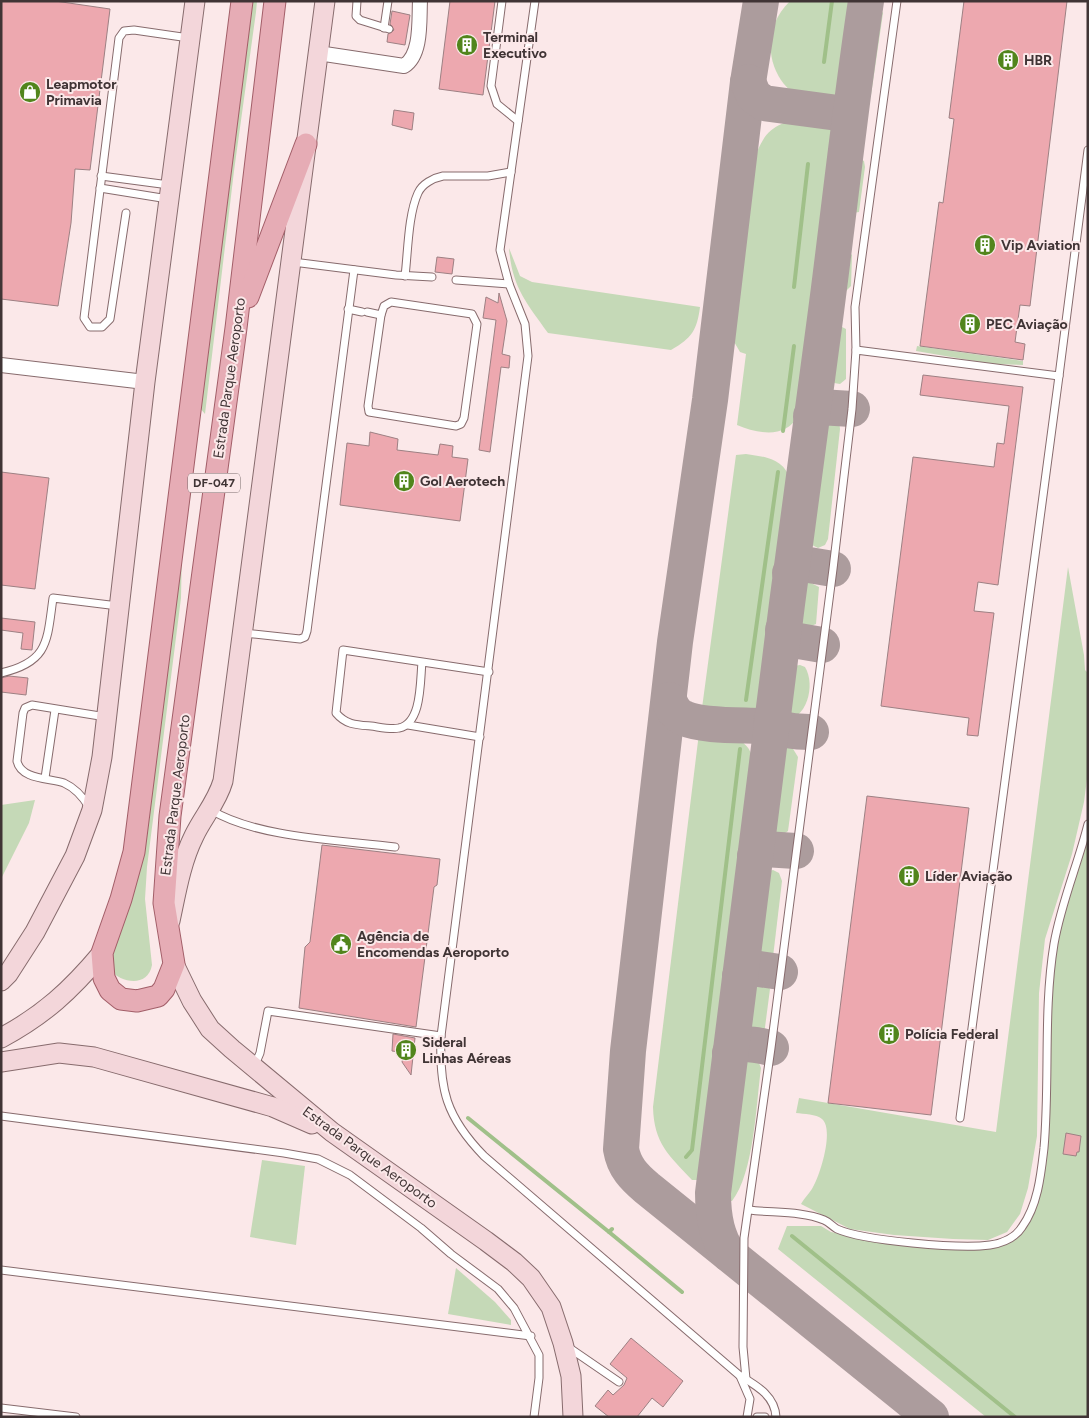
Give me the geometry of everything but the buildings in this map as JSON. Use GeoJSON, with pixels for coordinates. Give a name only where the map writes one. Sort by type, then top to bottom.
{"type":"FeatureCollection","features":[{"type":"Feature","properties":{"kind":"main road","name":"DF-047"},"geometry":{"type":"LineString","coordinates":[[102,953],[121,899],[134,852],[242,1]]}},
{"type":"Feature","properties":{"kind":"main road","name":"Estrada Parque Aeroporto"},"geometry":{"type":"LineString","coordinates":[[174,964],[164,890],[170,816],[236,328],[275,1]]}},
{"type":"Feature","properties":{"kind":"main road"},"geometry":{"type":"LineString","coordinates":[[236,328],[306,144]]}},
{"type":"Feature","properties":{"kind":"main road"},"geometry":{"type":"LineString","coordinates":[[190,420],[203,428],[222,428]]}},
{"type":"Feature","properties":{"kind":"main road"},"geometry":{"type":"LineString","coordinates":[[183,464],[197,462],[204,464],[216,475]]}},
{"type":"Feature","properties":{"kind":"main road"},"geometry":{"type":"LineString","coordinates":[[102,953],[104,978],[110,990],[121,999],[137,1002],[158,996],[164,989],[174,964]]}},
{"type":"Feature","properties":{"kind":"street"},"geometry":{"type":"LineString","coordinates":[[1,981],[8,974],[35,932],[56,895],[75,856],[92,810],[107,718],[145,382],[195,1]]}},
{"type":"Feature","properties":{"kind":"street"},"geometry":{"type":"LineString","coordinates":[[168,930],[194,835],[210,810],[223,782],[325,1]]}},
{"type":"Feature","properties":{"kind":"street"},"geometry":{"type":"LineString","coordinates":[[318,53],[404,66],[413,57],[420,1]]}},
{"type":"Feature","properties":{"kind":"street"},"geometry":{"type":"LineString","coordinates":[[1,364],[145,382]]}},
{"type":"Feature","properties":{"kind":"street","name":"DF-047"},"geometry":{"type":"LineString","coordinates":[[1,1038],[49,1009],[75,985],[102,953]]}},
{"type":"Feature","properties":{"kind":"street","name":"Estrada Parque Aeroporto"},"geometry":{"type":"LineString","coordinates":[[174,964],[192,1001],[210,1028],[254,1068],[332,1132],[514,1262],[531,1278],[551,1307],[563,1343],[571,1376],[573,1417]]}},
{"type":"Feature","properties":{"kind":"street"},"geometry":{"type":"LineString","coordinates":[[1,1062],[59,1054],[94,1057],[273,1107],[332,1132]]}},
{"type":"Feature","properties":{"kind":"lane"},"geometry":{"type":"LineString","coordinates":[[357,1],[356,16],[360,20],[387,29],[388,1]]}},
{"type":"Feature","properties":{"kind":"lane"},"geometry":{"type":"LineString","coordinates":[[502,1],[491,86],[497,104],[518,121]]}},
{"type":"Feature","properties":{"kind":"lane"},"geometry":{"type":"LineString","coordinates":[[534,1],[500,250],[509,284],[525,324],[528,356],[441,1036],[440,1060],[444,1090],[453,1117],[463,1135],[484,1156],[743,1377],[767,1395],[774,1408],[776,1417]]}},
{"type":"Feature","properties":{"kind":"lane"},"geometry":{"type":"LineString","coordinates":[[747,1417],[750,1399],[743,1377],[744,1238],[834,560],[852,409],[856,350],[855,307],[897,1]]}},
{"type":"Feature","properties":{"kind":"lane"},"geometry":{"type":"LineString","coordinates":[[126,213],[110,319],[102,327],[90,327],[84,318],[121,34],[134,30],[189,38]]}},
{"type":"Feature","properties":{"kind":"lane"},"geometry":{"type":"LineString","coordinates":[[960,1118],[1088,150]]}},
{"type":"Feature","properties":{"kind":"lane"},"geometry":{"type":"LineString","coordinates":[[405,276],[414,205],[422,187],[443,176],[488,176],[511,172]]}},
{"type":"Feature","properties":{"kind":"lane"},"geometry":{"type":"LineString","coordinates":[[102,176],[169,192]]}},
{"type":"Feature","properties":{"kind":"lane"},"geometry":{"type":"LineString","coordinates":[[100,188],[169,192]]}},
{"type":"Feature","properties":{"kind":"lane"},"geometry":{"type":"LineString","coordinates":[[290,261],[405,276],[432,277]]}},
{"type":"Feature","properties":{"kind":"lane"},"geometry":{"type":"LineString","coordinates":[[243,632],[300,639],[305,637],[308,631],[354,270]]}},
{"type":"Feature","properties":{"kind":"lane"},"geometry":{"type":"LineString","coordinates":[[456,280],[509,284]]}},
{"type":"Feature","properties":{"kind":"lane"},"geometry":{"type":"LineString","coordinates":[[391,302],[472,314],[477,324],[464,418],[461,424],[456,426],[369,412],[368,406],[381,315],[384,306],[391,302]]}},
{"type":"Feature","properties":{"kind":"lane"},"geometry":{"type":"LineString","coordinates":[[348,309],[381,315]]}},
{"type":"Feature","properties":{"kind":"lane"},"geometry":{"type":"LineString","coordinates":[[856,350],[1059,376]]}},
{"type":"Feature","properties":{"kind":"lane"},"geometry":{"type":"LineString","coordinates":[[1,674],[22,667],[35,660],[45,647],[53,598],[119,606]]}},
{"type":"Feature","properties":{"kind":"lane"},"geometry":{"type":"LineString","coordinates":[[480,737],[408,725],[397,729],[350,724],[342,720],[336,712],[336,700],[343,650],[489,672]]}},
{"type":"Feature","properties":{"kind":"lane"},"geometry":{"type":"LineString","coordinates":[[408,725],[416,708],[422,662]]}},
{"type":"Feature","properties":{"kind":"lane"},"geometry":{"type":"LineString","coordinates":[[92,810],[81,795],[65,784],[26,772],[17,763],[20,734],[26,708],[32,704],[54,710],[107,718]]}},
{"type":"Feature","properties":{"kind":"lane"},"geometry":{"type":"LineString","coordinates":[[45,778],[54,710]]}},
{"type":"Feature","properties":{"kind":"lane"},"geometry":{"type":"LineString","coordinates":[[210,810],[228,820],[263,830],[395,847]]}},
{"type":"Feature","properties":{"kind":"lane"},"geometry":{"type":"LineString","coordinates":[[749,1210],[805,1216],[824,1220],[837,1229],[864,1236],[930,1244],[990,1245],[1011,1239],[1022,1228],[1037,1196],[1042,1163],[1046,1105],[1049,994],[1054,944],[1088,824]]}},
{"type":"Feature","properties":{"kind":"lane"},"geometry":{"type":"LineString","coordinates":[[254,1068],[260,1053],[268,1011],[441,1036]]}},
{"type":"Feature","properties":{"kind":"lane"},"geometry":{"type":"LineString","coordinates":[[1,1116],[318,1159],[350,1176],[421,1228],[451,1254],[498,1289],[514,1308],[531,1336],[539,1355],[539,1378],[534,1417]]}},
{"type":"Feature","properties":{"kind":"lane"},"geometry":{"type":"LineString","coordinates":[[1,1270],[531,1336]]}},
{"type":"Feature","properties":{"kind":"lane"},"geometry":{"type":"LineString","coordinates":[[563,1343],[619,1382]]}},
{"type":"Feature","properties":{"kind":"lane"},"geometry":{"type":"LineString","coordinates":[[1,1408],[76,1417]]}},
{"type":"Feature","properties":{"kind":"lane"},"geometry":{"type":"LineString","coordinates":[[757,1417],[765,1417]]}},
{"type":"Feature","properties":{"kind":"green space"},"geometry":{"type":"Polygon","coordinates":[[[245,1],[257,1],[256,12],[234,171],[205,414],[200,408],[245,1]]]}},
{"type":"Feature","properties":{"kind":"green space"},"geometry":{"type":"Polygon","coordinates":[[[790,1],[852,1],[841,91],[823,99],[806,99],[791,91],[779,77],[772,60],[771,40],[776,20],[790,1]]]}},
{"type":"Feature","properties":{"kind":"green space"},"geometry":{"type":"Polygon","coordinates":[[[878,6],[883,13],[871,95],[865,98],[862,90],[873,12],[875,7],[878,6]]]}},
{"type":"Feature","properties":{"kind":"green space"},"geometry":{"type":"Polygon","coordinates":[[[805,118],[832,125],[833,141],[798,415],[793,423],[779,431],[754,431],[737,425],[746,354],[740,352],[733,340],[751,176],[755,157],[767,135],[781,124],[805,118]]]}},
{"type":"Feature","properties":{"kind":"green space"},"geometry":{"type":"Polygon","coordinates":[[[856,160],[864,161],[865,167],[859,212],[853,213],[849,211],[848,202],[856,160]]]}},
{"type":"Feature","properties":{"kind":"green space"},"geometry":{"type":"Polygon","coordinates":[[[509,248],[520,276],[532,282],[700,307],[695,328],[689,337],[671,350],[548,333],[521,294],[513,273],[509,248]]]}},
{"type":"Feature","properties":{"kind":"green space"},"geometry":{"type":"Polygon","coordinates":[[[848,251],[852,255],[851,286],[845,292],[839,284],[843,252],[848,251]]]}},
{"type":"Feature","properties":{"kind":"green space"},"geometry":{"type":"Polygon","coordinates":[[[840,326],[846,329],[846,379],[840,384],[834,383],[828,375],[833,328],[840,326]]]}},
{"type":"Feature","properties":{"kind":"green space"},"geometry":{"type":"Polygon","coordinates":[[[917,346],[1023,361],[1023,365],[992,364],[916,351],[917,346]]]}},
{"type":"Feature","properties":{"kind":"green space"},"geometry":{"type":"Polygon","coordinates":[[[830,419],[839,420],[840,429],[828,539],[825,545],[818,548],[810,544],[806,538],[820,431],[822,424],[830,419]]]}},
{"type":"Feature","properties":{"kind":"green space"},"geometry":{"type":"Polygon","coordinates":[[[746,454],[774,460],[784,468],[791,481],[762,702],[749,716],[715,712],[702,708],[736,455],[746,454]]]}},
{"type":"Feature","properties":{"kind":"green space"},"geometry":{"type":"Polygon","coordinates":[[[187,474],[194,476],[182,547],[181,598],[147,867],[145,899],[152,965],[145,977],[134,981],[121,978],[110,970],[187,474]]]}},
{"type":"Feature","properties":{"kind":"green space"},"geometry":{"type":"Polygon","coordinates":[[[1068,567],[1085,670],[1088,673],[1088,771],[1084,802],[1072,854],[1045,939],[1039,993],[1037,1136],[1028,1188],[1020,1214],[1007,1232],[988,1240],[894,1235],[850,1229],[801,1204],[813,1188],[820,1171],[827,1141],[827,1132],[825,1124],[819,1117],[796,1113],[799,1098],[996,1132],[1068,567]]]}},
{"type":"Feature","properties":{"kind":"green space"},"geometry":{"type":"Polygon","coordinates":[[[809,582],[819,587],[816,624],[804,629],[795,622],[796,604],[798,593],[804,584],[809,582]]]}},
{"type":"Feature","properties":{"kind":"green space"},"geometry":{"type":"Polygon","coordinates":[[[800,665],[805,667],[810,683],[807,701],[798,715],[782,721],[789,671],[794,666],[800,665]]]}},
{"type":"Feature","properties":{"kind":"green space"},"geometry":{"type":"Polygon","coordinates":[[[699,733],[723,735],[738,740],[744,743],[752,756],[700,1175],[697,1180],[692,1180],[664,1148],[656,1130],[653,1107],[699,733]]]}},
{"type":"Feature","properties":{"kind":"green space"},"geometry":{"type":"Polygon","coordinates":[[[781,741],[790,744],[798,757],[788,831],[782,835],[772,831],[769,826],[781,741]]]}},
{"type":"Feature","properties":{"kind":"green space"},"geometry":{"type":"Polygon","coordinates":[[[35,800],[29,823],[1,879],[1,805],[35,800]]]}},
{"type":"Feature","properties":{"kind":"green space"},"geometry":{"type":"Polygon","coordinates":[[[1088,830],[1088,1417],[986,1417],[778,1249],[787,1226],[821,1226],[831,1232],[884,1243],[935,1248],[988,1248],[1021,1231],[1041,1175],[1053,954],[1088,830]]]}},
{"type":"Feature","properties":{"kind":"green space"},"geometry":{"type":"Polygon","coordinates":[[[773,870],[779,873],[782,881],[773,957],[770,961],[758,959],[753,952],[753,943],[761,879],[766,872],[773,870]]]}},
{"type":"Feature","properties":{"kind":"green space"},"geometry":{"type":"Polygon","coordinates":[[[760,982],[767,984],[770,989],[764,1035],[754,1036],[744,1023],[746,1005],[748,994],[760,982]]]}},
{"type":"Feature","properties":{"kind":"green space"},"geometry":{"type":"Polygon","coordinates":[[[748,1057],[757,1058],[761,1068],[750,1156],[739,1189],[732,1201],[721,1201],[736,1065],[740,1059],[748,1057]]]}},
{"type":"Feature","properties":{"kind":"green space"},"geometry":{"type":"Polygon","coordinates":[[[262,1160],[305,1166],[296,1245],[250,1237],[262,1160]]]}},
{"type":"Feature","properties":{"kind":"green space"},"geometry":{"type":"Polygon","coordinates":[[[456,1268],[495,1302],[511,1320],[511,1325],[448,1314],[456,1268]]]}},
{"type":"Feature","properties":{"kind":"waterway"},"geometry":{"type":"LineString","coordinates":[[824,62],[832,1]]}},
{"type":"Feature","properties":{"kind":"waterway"},"geometry":{"type":"LineString","coordinates":[[794,287],[808,164]]}},
{"type":"Feature","properties":{"kind":"waterway"},"geometry":{"type":"LineString","coordinates":[[783,431],[794,346]]}},
{"type":"Feature","properties":{"kind":"waterway"},"geometry":{"type":"LineString","coordinates":[[746,700],[778,472]]}},
{"type":"Feature","properties":{"kind":"waterway"},"geometry":{"type":"LineString","coordinates":[[686,1157],[692,1150],[740,749]]}},
{"type":"Feature","properties":{"kind":"waterway"},"geometry":{"type":"LineString","coordinates":[[468,1118],[609,1232],[612,1229]]}},
{"type":"Feature","properties":{"kind":"waterway"},"geometry":{"type":"LineString","coordinates":[[609,1232],[682,1292]]}},
{"type":"Feature","properties":{"kind":"waterway"},"geometry":{"type":"LineString","coordinates":[[792,1236],[1015,1417]]}},
{"type":"Feature","properties":{"kind":"taxiway"},"geometry":{"type":"LineString","coordinates":[[761,1],[748,82],[710,400],[675,642],[628,1051],[621,1149],[624,1161],[630,1171],[647,1188],[931,1417]]}},
{"type":"Feature","properties":{"kind":"taxiway"},"geometry":{"type":"LineString","coordinates":[[729,1254],[721,1240],[716,1225],[713,1193],[781,647],[866,1]]}},
{"type":"Feature","properties":{"kind":"taxiway"},"geometry":{"type":"LineString","coordinates":[[748,82],[754,96],[764,103],[838,113]]}},
{"type":"Feature","properties":{"kind":"taxiway"},"geometry":{"type":"LineString","coordinates":[[811,416],[819,407],[852,409]]}},
{"type":"Feature","properties":{"kind":"taxiway"},"geometry":{"type":"LineString","coordinates":[[790,573],[803,564],[833,569]]}},
{"type":"Feature","properties":{"kind":"taxiway"},"geometry":{"type":"LineString","coordinates":[[783,630],[793,640],[822,645]]}},
{"type":"Feature","properties":{"kind":"taxiway"},"geometry":{"type":"LineString","coordinates":[[669,700],[681,717],[691,721],[720,725],[760,726]]}},
{"type":"Feature","properties":{"kind":"taxiway"},"geometry":{"type":"LineString","coordinates":[[771,719],[775,724],[784,729],[811,732]]}},
{"type":"Feature","properties":{"kind":"taxiway"},"geometry":{"type":"LineString","coordinates":[[755,856],[764,849],[796,851]]}},
{"type":"Feature","properties":{"kind":"taxiway"},"geometry":{"type":"LineString","coordinates":[[740,976],[752,968],[780,972]]}},
{"type":"Feature","properties":{"kind":"taxiway"},"geometry":{"type":"LineString","coordinates":[[730,1053],[744,1044],[771,1048]]}},
{"type":"Feature","properties":{"kind":"place","name":"Terminal Executivo"},"geometry":{"type":"Point","coordinates":[467,45]}},
{"type":"Feature","properties":{"kind":"place","name":"HBR"},"geometry":{"type":"Point","coordinates":[1008,60]}},
{"type":"Feature","properties":{"kind":"place","name":"Leapmotor Primavia"},"geometry":{"type":"Point","coordinates":[30,92]}},
{"type":"Feature","properties":{"kind":"place","name":"Vip Aviation"},"geometry":{"type":"Point","coordinates":[985,245]}},
{"type":"Feature","properties":{"kind":"place","name":"PEC Aviação"},"geometry":{"type":"Point","coordinates":[970,324]}},
{"type":"Feature","properties":{"kind":"place","name":"Gol Aerotech"},"geometry":{"type":"Point","coordinates":[404,481]}},
{"type":"Feature","properties":{"kind":"place","name":"Líder Aviação"},"geometry":{"type":"Point","coordinates":[909,876]}},
{"type":"Feature","properties":{"kind":"place","name":"Agência de Encomendas Aeroporto"},"geometry":{"type":"Point","coordinates":[341,944]}},
{"type":"Feature","properties":{"kind":"place","name":"Polícia Federal"},"geometry":{"type":"Point","coordinates":[889,1034]}},
{"type":"Feature","properties":{"kind":"place","name":"Sideral Linhas Aéreas"},"geometry":{"type":"Point","coordinates":[406,1050]}}]}
